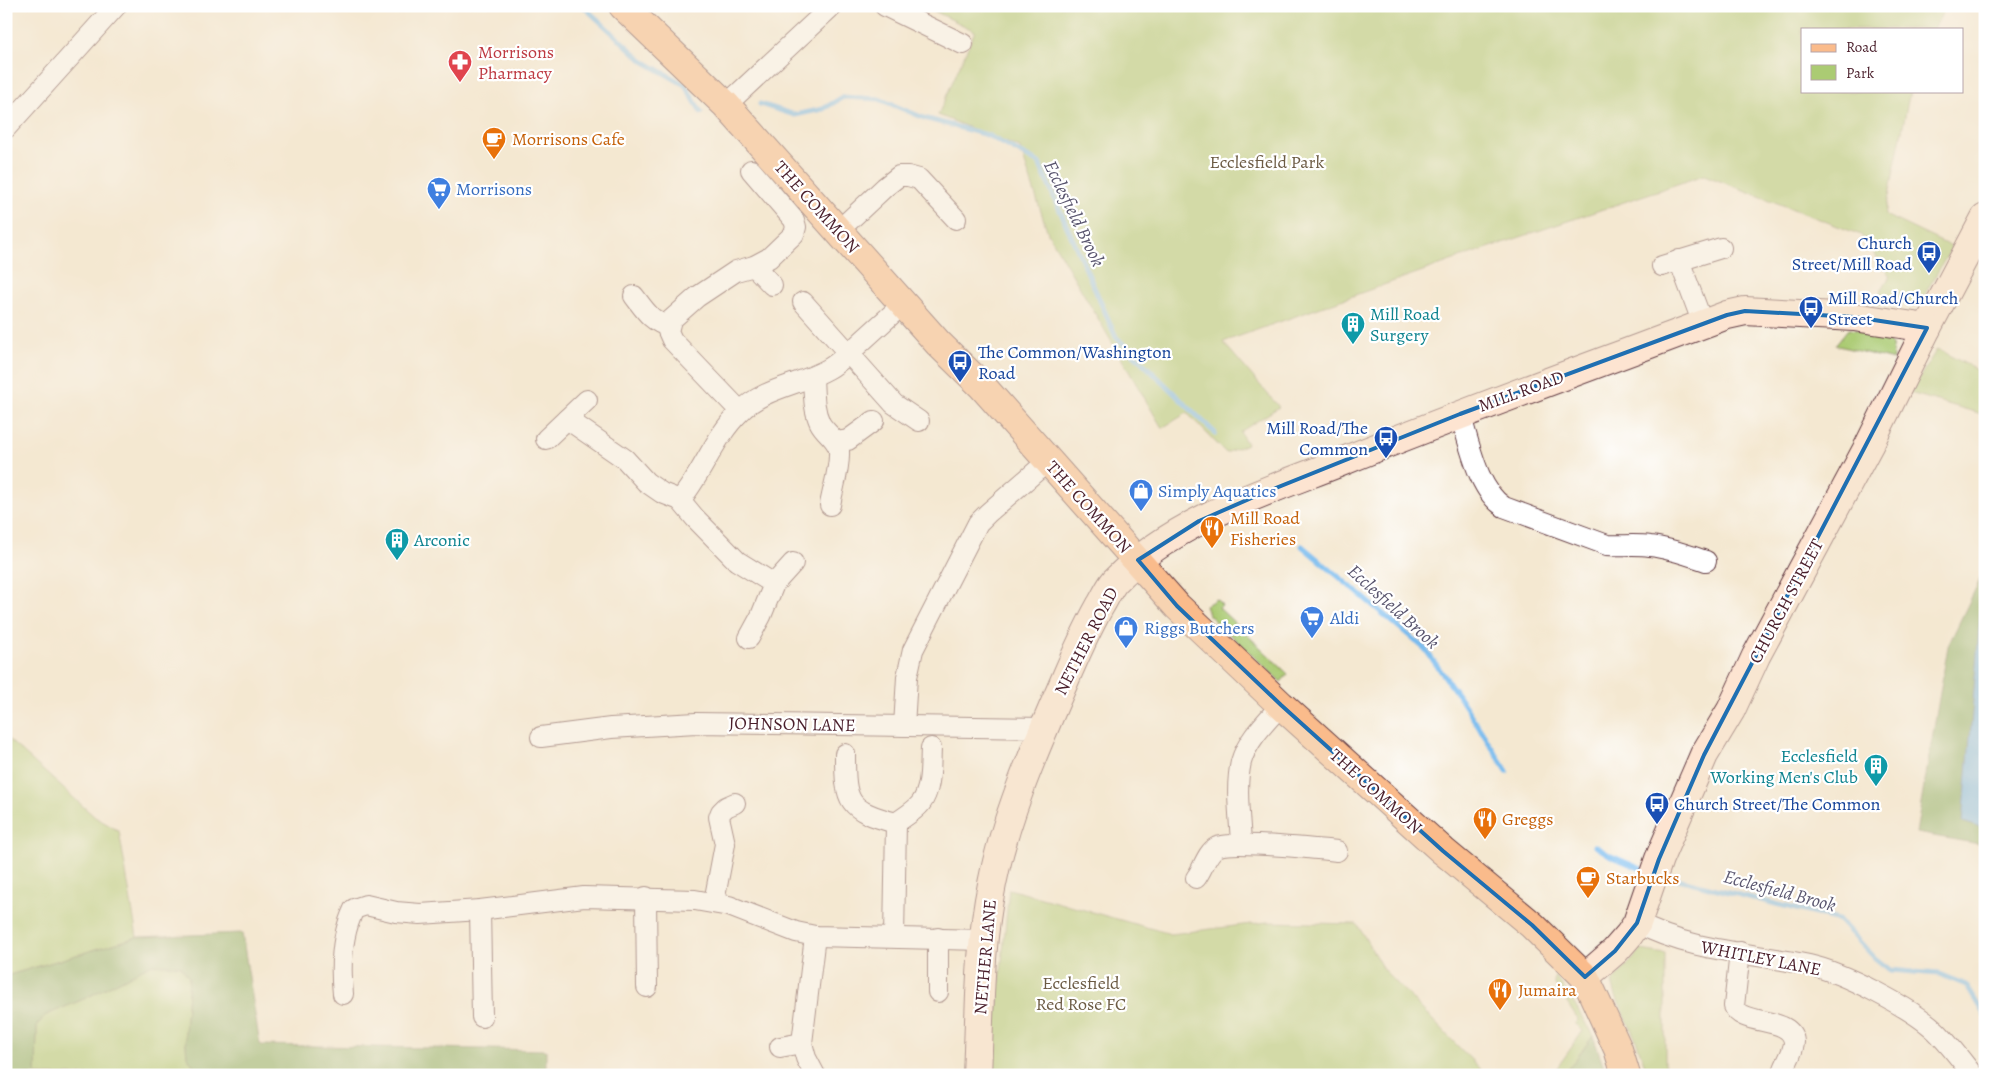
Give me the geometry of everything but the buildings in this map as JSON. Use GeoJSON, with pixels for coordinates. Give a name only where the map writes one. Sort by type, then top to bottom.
{"type":"FeatureCollection","features":[{"type":"Feature","properties":{"kind":"main road","name":"THE COMMON"},"geometry":{"type":"LineString","coordinates":[[623,6],[726,105],[938,343],[978,382],[1177,606],[1442,851],[1532,925],[1585,977]]}},
{"type":"Feature","properties":{"kind":"main road","name":"CHURCH STREET"},"geometry":{"type":"LineString","coordinates":[[1585,977],[1615,951],[1637,923],[1655,870],[1704,755],[1731,710],[1756,656],[1869,445],[1927,328],[1985,218]]}},
{"type":"Feature","properties":{"kind":"main road","name":"MILL ROAD"},"geometry":{"type":"LineString","coordinates":[[1138,560],[1166,540],[1200,521],[1256,496],[1460,414],[1727,315],[1745,311],[1854,317],[1927,328]]}},
{"type":"Feature","properties":{"kind":"main road","name":"NETHER ROAD"},"geometry":{"type":"LineString","coordinates":[[1044,728],[1094,618],[1113,583],[1138,560]]}},
{"type":"Feature","properties":{"kind":"main road","name":"NETHER LANE"},"geometry":{"type":"LineString","coordinates":[[976,1075],[983,940],[991,885],[1003,840],[1044,728]]}},
{"type":"Feature","properties":{"kind":"main road"},"geometry":{"type":"LineString","coordinates":[[1585,977],[1618,1049],[1626,1075]]}},
{"type":"Feature","properties":{"kind":"street"},"geometry":{"type":"LineString","coordinates":[[6,128],[116,6]]}},
{"type":"Feature","properties":{"kind":"street"},"geometry":{"type":"LineString","coordinates":[[726,105],[832,6]]}},
{"type":"Feature","properties":{"kind":"street"},"geometry":{"type":"LineString","coordinates":[[885,6],[963,44]]}},
{"type":"Feature","properties":{"kind":"street"},"geometry":{"type":"LineString","coordinates":[[740,411],[672,340],[668,331],[670,320],[697,297],[736,271],[754,266],[769,258],[794,234],[796,227],[794,220],[752,170]]}},
{"type":"Feature","properties":{"kind":"street"},"geometry":{"type":"LineString","coordinates":[[838,231],[899,176],[918,179],[956,218]]}},
{"type":"Feature","properties":{"kind":"street"},"geometry":{"type":"LineString","coordinates":[[1703,324],[1671,263],[1721,248]]}},
{"type":"Feature","properties":{"kind":"street"},"geometry":{"type":"LineString","coordinates":[[754,266],[772,285]]}},
{"type":"Feature","properties":{"kind":"street"},"geometry":{"type":"LineString","coordinates":[[634,296],[652,318],[660,324],[669,326]]}},
{"type":"Feature","properties":{"kind":"street"},"geometry":{"type":"LineString","coordinates":[[803,302],[894,404],[919,421]]}},
{"type":"Feature","properties":{"kind":"street"},"geometry":{"type":"LineString","coordinates":[[680,500],[697,477],[724,430],[740,411],[754,400],[772,391],[813,377],[830,368],[903,304]]}},
{"type":"Feature","properties":{"kind":"street"},"geometry":{"type":"LineString","coordinates":[[813,377],[816,412],[821,425],[836,442],[839,450],[838,466],[830,505]]}},
{"type":"Feature","properties":{"kind":"street"},"geometry":{"type":"LineString","coordinates":[[546,439],[587,400]]}},
{"type":"Feature","properties":{"kind":"street"},"geometry":{"type":"LineString","coordinates":[[1460,414],[1482,480],[1496,502],[1504,507],[1607,545],[1623,547],[1649,546],[1683,553],[1706,561]]}},
{"type":"Feature","properties":{"kind":"street"},"geometry":{"type":"LineString","coordinates":[[567,419],[625,459],[646,482],[662,494],[680,500],[737,561],[774,584]]}},
{"type":"Feature","properties":{"kind":"street"},"geometry":{"type":"LineString","coordinates":[[836,442],[848,440],[874,421]]}},
{"type":"Feature","properties":{"kind":"street"},"geometry":{"type":"LineString","coordinates":[[904,726],[907,677],[913,650],[978,524],[1048,461]]}},
{"type":"Feature","properties":{"kind":"street"},"geometry":{"type":"LineString","coordinates":[[749,638],[761,616],[774,584],[793,563]]}},
{"type":"Feature","properties":{"kind":"street"},"geometry":{"type":"LineString","coordinates":[[1241,844],[1239,781],[1242,761],[1251,742],[1282,705]]}},
{"type":"Feature","properties":{"kind":"street","name":"JOHNSON LANE"},"geometry":{"type":"LineString","coordinates":[[541,737],[611,728],[696,723],[1044,728]]}},
{"type":"Feature","properties":{"kind":"street"},"geometry":{"type":"LineString","coordinates":[[896,823],[920,805],[925,797],[928,787],[931,748]]}},
{"type":"Feature","properties":{"kind":"street"},"geometry":{"type":"LineString","coordinates":[[845,754],[845,780],[849,798],[856,807],[878,818],[896,823]]}},
{"type":"Feature","properties":{"kind":"street"},"geometry":{"type":"LineString","coordinates":[[714,902],[725,844],[719,817],[726,807],[734,803]]}},
{"type":"Feature","properties":{"kind":"street"},"geometry":{"type":"LineString","coordinates":[[894,937],[896,823]]}},
{"type":"Feature","properties":{"kind":"street"},"geometry":{"type":"LineString","coordinates":[[1196,878],[1211,852],[1219,846],[1241,844],[1337,851]]}},
{"type":"Feature","properties":{"kind":"street"},"geometry":{"type":"LineString","coordinates":[[343,994],[341,971],[344,937],[354,909],[366,905],[396,912],[420,914],[480,910],[584,897],[646,897],[714,902],[796,932],[815,936],[983,940]]}},
{"type":"Feature","properties":{"kind":"street"},"geometry":{"type":"LineString","coordinates":[[646,897],[647,987]]}},
{"type":"Feature","properties":{"kind":"street"},"geometry":{"type":"LineString","coordinates":[[480,910],[482,1017]]}},
{"type":"Feature","properties":{"kind":"street","name":"WHITLEY LANE"},"geometry":{"type":"LineString","coordinates":[[1637,923],[1671,938],[1812,965],[1834,973],[1889,999],[1935,1030],[1973,1075]]}},
{"type":"Feature","properties":{"kind":"street"},"geometry":{"type":"LineString","coordinates":[[815,936],[802,1043],[806,1058],[815,1075]]}},
{"type":"Feature","properties":{"kind":"street"},"geometry":{"type":"LineString","coordinates":[[938,938],[938,992]]}},
{"type":"Feature","properties":{"kind":"street"},"geometry":{"type":"LineString","coordinates":[[1740,952],[1734,1006],[1736,1012],[1742,1017],[1765,1020],[1782,1027],[1791,1035],[1794,1043],[1784,1069]]}},
{"type":"Feature","properties":{"kind":"street"},"geometry":{"type":"LineString","coordinates":[[780,1047],[802,1043]]}},
{"type":"Feature","properties":{"kind":"highlighted area"},"geometry":{"type":"Polygon","coordinates":[[[1745,311],[1854,317],[1927,328],[1704,755],[1659,859],[1637,923],[1615,951],[1585,977],[1532,925],[1443,851],[1281,705],[1177,606],[1138,560],[1199,521],[1256,496],[1460,414],[1727,315],[1745,311]]]}},
{"type":"Feature","properties":{"kind":"green space","name":"Ecclesfield Park"},"geometry":{"type":"Polygon","coordinates":[[[924,6],[1946,6],[1935,28],[1801,28],[1801,92],[1910,92],[1885,215],[1952,247],[1921,301],[1902,304],[1873,304],[1890,276],[1861,235],[1704,175],[1479,251],[1223,342],[1279,407],[1240,432],[1247,444],[1226,453],[1187,413],[1162,428],[1048,233],[1020,148],[938,115],[975,31],[924,6]]]}},
{"type":"Feature","properties":{"kind":"green space"},"geometry":{"type":"Polygon","coordinates":[[[1848,329],[1867,331],[1887,340],[1892,345],[1893,360],[1835,345],[1848,329]]]}},
{"type":"Feature","properties":{"kind":"green space"},"geometry":{"type":"Polygon","coordinates":[[[1937,349],[1985,374],[1985,415],[1910,393],[1937,349]]]}},
{"type":"Feature","properties":{"kind":"green space"},"geometry":{"type":"Polygon","coordinates":[[[1985,569],[1985,845],[1916,833],[1948,646],[1985,569]]]}},
{"type":"Feature","properties":{"kind":"green space"},"geometry":{"type":"Polygon","coordinates":[[[1216,599],[1222,605],[1219,608],[1288,674],[1281,682],[1208,614],[1205,606],[1216,599]]]}},
{"type":"Feature","properties":{"kind":"green space"},"geometry":{"type":"Polygon","coordinates":[[[6,737],[95,817],[119,831],[137,937],[6,976],[6,737]]]}},
{"type":"Feature","properties":{"kind":"green space","name":"Ecclesfield Red Rose FC"},"geometry":{"type":"Polygon","coordinates":[[[1009,889],[1171,934],[1267,922],[1357,924],[1383,969],[1486,1075],[991,1075],[1009,889]]]}},
{"type":"Feature","properties":{"kind":"green space"},"geometry":{"type":"Polygon","coordinates":[[[242,933],[260,1045],[546,1050],[546,1075],[200,1075],[187,1056],[185,1033],[189,978],[181,966],[152,964],[86,998],[46,1015],[37,1025],[36,1075],[6,1075],[6,976],[137,937],[242,933]]]}},
{"type":"Feature","properties":{"kind":"green space"},"geometry":{"type":"Polygon","coordinates":[[[1641,950],[1665,954],[1665,1075],[1648,1075],[1612,982],[1641,950]]]}},
{"type":"Feature","properties":{"kind":"green space"},"geometry":{"type":"Polygon","coordinates":[[[152,964],[181,966],[189,978],[185,1033],[187,1056],[200,1075],[36,1075],[37,1025],[46,1015],[86,998],[152,964]]]}},
{"type":"Feature","properties":{"kind":"green space"},"geometry":{"type":"Polygon","coordinates":[[[1555,975],[1593,1036],[1564,1075],[1552,1075],[1583,1031],[1575,1023],[1578,1020],[1554,983],[1555,975]]]}},
{"type":"Feature","properties":{"kind":"green space"},"geometry":{"type":"Polygon","coordinates":[[[1593,1036],[1607,1075],[1564,1075],[1593,1036]]]}},
{"type":"Feature","properties":{"kind":"water"},"geometry":{"type":"Polygon","coordinates":[[[1985,590],[1985,829],[1963,822],[1982,592],[1985,590]]]}},
{"type":"Feature","properties":{"kind":"waterway","name":"Ecclesfield Brook"},"geometry":{"type":"LineString","coordinates":[[583,6],[643,61],[685,85],[701,112]]}},
{"type":"Feature","properties":{"kind":"waterway","name":"Ecclesfield Brook"},"geometry":{"type":"LineString","coordinates":[[760,104],[795,115],[823,109],[843,97],[879,99],[924,118],[987,135],[1039,163],[1116,337],[1215,433]]}},
{"type":"Feature","properties":{"kind":"waterway","name":"Ecclesfield Brook"},"geometry":{"type":"LineString","coordinates":[[1302,546],[1425,649],[1458,695],[1507,771]]}},
{"type":"Feature","properties":{"kind":"waterway","name":"Ecclesfield Brook"},"geometry":{"type":"LineString","coordinates":[[1595,846],[1611,856],[1646,871]]}},
{"type":"Feature","properties":{"kind":"waterway","name":"Ecclesfield Brook"},"geometry":{"type":"LineString","coordinates":[[1662,875],[1839,920],[1875,958],[1890,970],[1939,974],[1966,985],[1985,1016]]}},
{"type":"Feature","properties":{"kind":"place","name":"Morrisons Pharmacy"},"geometry":{"type":"Point","coordinates":[460,83]}},
{"type":"Feature","properties":{"kind":"place","name":"Morrisons Cafe"},"geometry":{"type":"Point","coordinates":[494,160]}},
{"type":"Feature","properties":{"kind":"place","name":"Morrisons"},"geometry":{"type":"Point","coordinates":[439,210]}},
{"type":"Feature","properties":{"kind":"place","name":"Church Street/Mill Road"},"geometry":{"type":"Point","coordinates":[1929,274]}},
{"type":"Feature","properties":{"kind":"place","name":"Mill Road/Church Street"},"geometry":{"type":"Point","coordinates":[1811,329]}},
{"type":"Feature","properties":{"kind":"place","name":"Mill Road Surgery"},"geometry":{"type":"Point","coordinates":[1353,345]}},
{"type":"Feature","properties":{"kind":"place","name":"The Common/Washington Road"},"geometry":{"type":"Point","coordinates":[960,383]}},
{"type":"Feature","properties":{"kind":"place","name":"Mill Road/The Common"},"geometry":{"type":"Point","coordinates":[1386,459]}},
{"type":"Feature","properties":{"kind":"place","name":"Simply Aquatics"},"geometry":{"type":"Point","coordinates":[1141,512]}},
{"type":"Feature","properties":{"kind":"place","name":"Mill Road Fisheries"},"geometry":{"type":"Point","coordinates":[1212,549]}},
{"type":"Feature","properties":{"kind":"place","name":"Arconic"},"geometry":{"type":"Point","coordinates":[397,561]}},
{"type":"Feature","properties":{"kind":"place","name":"Aldi"},"geometry":{"type":"Point","coordinates":[1312,639]}},
{"type":"Feature","properties":{"kind":"place","name":"Riggs Butchers"},"geometry":{"type":"Point","coordinates":[1126,649]}},
{"type":"Feature","properties":{"kind":"place","name":"Ecclesfield Working Men's Club"},"geometry":{"type":"Point","coordinates":[1876,787]}},
{"type":"Feature","properties":{"kind":"place","name":"Church Street/The Common"},"geometry":{"type":"Point","coordinates":[1657,825]}},
{"type":"Feature","properties":{"kind":"place","name":"Greggs"},"geometry":{"type":"Point","coordinates":[1485,840]}},
{"type":"Feature","properties":{"kind":"place","name":"Starbucks"},"geometry":{"type":"Point","coordinates":[1588,899]}},
{"type":"Feature","properties":{"kind":"place","name":"Jumaira"},"geometry":{"type":"Point","coordinates":[1500,1011]}}]}
